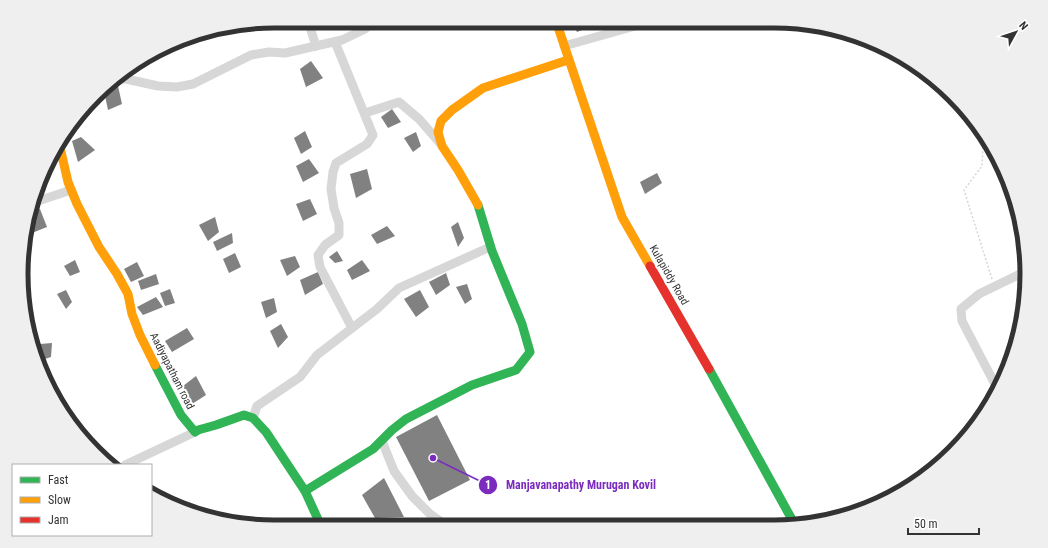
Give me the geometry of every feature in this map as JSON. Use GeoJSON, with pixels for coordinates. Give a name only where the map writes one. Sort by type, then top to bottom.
{"type":"FeatureCollection","features":[{"type":"Feature","properties":{"kind":"street"},"geometry":{"type":"LineString","coordinates":[[310,28],[316,46]]}},
{"type":"Feature","properties":{"kind":"street"},"geometry":{"type":"LineString","coordinates":[[124,79],[158,86],[177,87],[193,84],[251,55],[269,52],[285,53],[336,42],[365,28]]}},
{"type":"Feature","properties":{"kind":"street","name":"Kulapiddy Road"},"geometry":{"type":"LineString","coordinates":[[558,28],[622,217],[694,342],[792,519]]}},
{"type":"Feature","properties":{"kind":"street"},"geometry":{"type":"LineString","coordinates":[[564,46],[628,28]]}},
{"type":"Feature","properties":{"kind":"street"},"geometry":{"type":"LineString","coordinates":[[336,42],[373,135],[367,144],[336,163],[330,189],[339,223],[339,235],[325,245],[318,255],[320,267],[352,328]]}},
{"type":"Feature","properties":{"kind":"street"},"geometry":{"type":"LineString","coordinates":[[442,146],[438,132],[441,121],[452,110],[483,88],[568,60]]}},
{"type":"Feature","properties":{"kind":"street"},"geometry":{"type":"LineString","coordinates":[[305,491],[373,449],[392,430],[406,419],[472,385],[516,370],[530,352],[522,324],[490,247],[477,204],[458,170],[442,146],[419,119],[399,102],[365,114]]}},
{"type":"Feature","properties":{"kind":"street","name":"Aadiyapatham road"},"geometry":{"type":"LineString","coordinates":[[61,151],[68,182],[77,204],[99,247],[128,294],[132,314],[140,335],[181,415],[195,432]]}},
{"type":"Feature","properties":{"kind":"street"},"geometry":{"type":"LineString","coordinates":[[39,201],[72,190]]}},
{"type":"Feature","properties":{"kind":"street"},"geometry":{"type":"LineString","coordinates":[[254,418],[257,406],[300,378],[317,355],[377,309],[399,288],[490,247]]}},
{"type":"Feature","properties":{"kind":"street"},"geometry":{"type":"LineString","coordinates":[[995,384],[962,321],[961,309],[979,294],[1020,274]]}},
{"type":"Feature","properties":{"kind":"street"},"geometry":{"type":"LineString","coordinates":[[127,464],[198,430],[244,415],[254,418],[266,432],[305,491],[318,520]]}},
{"type":"Feature","properties":{"kind":"street"},"geometry":{"type":"LineString","coordinates":[[382,441],[394,471],[412,496],[430,514],[438,520]]}},
{"type":"Feature","properties":{"kind":"path"},"geometry":{"type":"LineString","coordinates":[[984,146],[982,166],[964,190],[994,286]]}},
{"type":"Feature","properties":{"kind":"building"},"geometry":{"type":"Polygon","coordinates":[[[575,28],[587,28],[577,32],[575,28]]]}},
{"type":"Feature","properties":{"kind":"building"},"geometry":{"type":"Polygon","coordinates":[[[311,61],[323,78],[306,87],[300,69],[311,61]]]}},
{"type":"Feature","properties":{"kind":"building"},"geometry":{"type":"Polygon","coordinates":[[[116,86],[118,86],[122,104],[108,110],[105,95],[116,86]]]}},
{"type":"Feature","properties":{"kind":"building"},"geometry":{"type":"Polygon","coordinates":[[[392,109],[401,122],[388,128],[381,117],[392,109]]]}},
{"type":"Feature","properties":{"kind":"building"},"geometry":{"type":"Polygon","coordinates":[[[305,131],[312,147],[301,154],[294,138],[305,131]]]}},
{"type":"Feature","properties":{"kind":"building"},"geometry":{"type":"Polygon","coordinates":[[[416,132],[421,146],[413,152],[404,138],[416,132]]]}},
{"type":"Feature","properties":{"kind":"building"},"geometry":{"type":"Polygon","coordinates":[[[81,137],[95,150],[78,162],[72,141],[81,137]]]}},
{"type":"Feature","properties":{"kind":"building"},"geometry":{"type":"Polygon","coordinates":[[[309,159],[319,173],[303,182],[296,166],[309,159]]]}},
{"type":"Feature","properties":{"kind":"building"},"geometry":{"type":"Polygon","coordinates":[[[367,169],[372,189],[356,198],[350,174],[367,169]]]}},
{"type":"Feature","properties":{"kind":"building"},"geometry":{"type":"Polygon","coordinates":[[[657,173],[662,183],[645,194],[640,182],[657,173]]]}},
{"type":"Feature","properties":{"kind":"building"},"geometry":{"type":"Polygon","coordinates":[[[310,199],[317,214],[303,221],[296,204],[310,199]]]}},
{"type":"Feature","properties":{"kind":"building"},"geometry":{"type":"Polygon","coordinates":[[[40,209],[47,227],[32,233],[32,233],[36,210],[40,209]]]}},
{"type":"Feature","properties":{"kind":"building"},"geometry":{"type":"Polygon","coordinates":[[[215,217],[219,232],[208,241],[199,225],[215,217]]]}},
{"type":"Feature","properties":{"kind":"building"},"geometry":{"type":"Polygon","coordinates":[[[458,222],[464,238],[458,247],[451,227],[458,222]]]}},
{"type":"Feature","properties":{"kind":"building"},"geometry":{"type":"Polygon","coordinates":[[[387,226],[395,236],[377,244],[371,235],[387,226]]]}},
{"type":"Feature","properties":{"kind":"building"},"geometry":{"type":"Polygon","coordinates":[[[232,233],[233,243],[217,251],[213,242],[232,233]]]}},
{"type":"Feature","properties":{"kind":"building"},"geometry":{"type":"Polygon","coordinates":[[[337,251],[343,261],[335,263],[329,257],[337,251]]]}},
{"type":"Feature","properties":{"kind":"building"},"geometry":{"type":"Polygon","coordinates":[[[235,253],[241,267],[229,273],[223,259],[235,253]]]}},
{"type":"Feature","properties":{"kind":"building"},"geometry":{"type":"Polygon","coordinates":[[[295,256],[300,267],[287,276],[280,260],[295,256]]]}},
{"type":"Feature","properties":{"kind":"building"},"geometry":{"type":"Polygon","coordinates":[[[75,260],[80,272],[70,276],[64,266],[75,260]]]}},
{"type":"Feature","properties":{"kind":"building"},"geometry":{"type":"Polygon","coordinates":[[[362,260],[370,271],[352,280],[347,270],[362,260]]]}},
{"type":"Feature","properties":{"kind":"building"},"geometry":{"type":"Polygon","coordinates":[[[137,262],[144,276],[131,282],[124,269],[137,262]]]}},
{"type":"Feature","properties":{"kind":"building"},"geometry":{"type":"Polygon","coordinates":[[[318,272],[323,284],[305,295],[300,280],[318,272]]]}},
{"type":"Feature","properties":{"kind":"building"},"geometry":{"type":"Polygon","coordinates":[[[446,273],[450,285],[436,295],[429,282],[446,273]]]}},
{"type":"Feature","properties":{"kind":"building"},"geometry":{"type":"Polygon","coordinates":[[[156,274],[159,284],[141,290],[138,281],[156,274]]]}},
{"type":"Feature","properties":{"kind":"building"},"geometry":{"type":"Polygon","coordinates":[[[467,284],[472,299],[465,304],[456,287],[467,284]]]}},
{"type":"Feature","properties":{"kind":"building"},"geometry":{"type":"Polygon","coordinates":[[[170,289],[175,303],[165,306],[160,293],[170,289]]]}},
{"type":"Feature","properties":{"kind":"building"},"geometry":{"type":"Polygon","coordinates":[[[66,290],[72,302],[66,309],[57,294],[66,290]]]}},
{"type":"Feature","properties":{"kind":"building"},"geometry":{"type":"Polygon","coordinates":[[[420,290],[429,307],[416,317],[404,299],[420,290]]]}},
{"type":"Feature","properties":{"kind":"building"},"geometry":{"type":"Polygon","coordinates":[[[156,297],[163,307],[143,315],[137,307],[156,297]]]}},
{"type":"Feature","properties":{"kind":"building"},"geometry":{"type":"Polygon","coordinates":[[[274,298],[277,312],[266,318],[261,302],[274,298]]]}},
{"type":"Feature","properties":{"kind":"building"},"geometry":{"type":"Polygon","coordinates":[[[281,324],[288,337],[278,348],[270,331],[281,324]]]}},
{"type":"Feature","properties":{"kind":"building"},"geometry":{"type":"Polygon","coordinates":[[[187,328],[194,339],[172,352],[165,341],[187,328]]]}},
{"type":"Feature","properties":{"kind":"building"},"geometry":{"type":"Polygon","coordinates":[[[52,343],[51,357],[44,359],[40,344],[52,343]]]}},
{"type":"Feature","properties":{"kind":"building"},"geometry":{"type":"Polygon","coordinates":[[[196,376],[206,395],[189,406],[183,386],[196,376]]]}},
{"type":"Feature","properties":{"kind":"building"},"geometry":{"type":"Polygon","coordinates":[[[437,415],[470,480],[429,501],[396,437],[437,415]]]}},
{"type":"Feature","properties":{"kind":"building"},"geometry":{"type":"Polygon","coordinates":[[[384,478],[404,517],[375,518],[362,495],[384,478]]]}},
{"type":"Feature","properties":{"kind":"traffic: fast"},"geometry":{"type":"LineString","coordinates":[[305,491],[373,449],[392,430],[406,419],[472,385],[516,370],[530,352],[522,324],[492,251],[478,205]]}},
{"type":"Feature","properties":{"kind":"traffic: fast"},"geometry":{"type":"LineString","coordinates":[[155,365],[181,415],[195,432],[244,415],[253,418],[266,432],[305,491],[318,520]]}},
{"type":"Feature","properties":{"kind":"traffic: fast"},"geometry":{"type":"LineString","coordinates":[[709,369],[792,519]]}},
{"type":"Feature","properties":{"kind":"traffic: slow"},"geometry":{"type":"LineString","coordinates":[[558,28],[622,217],[650,266]]}},
{"type":"Feature","properties":{"kind":"traffic: slow"},"geometry":{"type":"LineString","coordinates":[[478,205],[442,146],[438,132],[441,121],[452,110],[483,88],[568,60]]}},
{"type":"Feature","properties":{"kind":"traffic: slow"},"geometry":{"type":"LineString","coordinates":[[61,151],[68,182],[77,204],[99,247],[128,294],[132,314],[140,335],[155,365]]}},
{"type":"Feature","properties":{"kind":"traffic: jam"},"geometry":{"type":"LineString","coordinates":[[650,266],[709,369]]}},
{"type":"Feature","properties":{"kind":"place","name":"Manjavanapathy Murugan Kovil"},"geometry":{"type":"Point","coordinates":[433,458]}}]}
